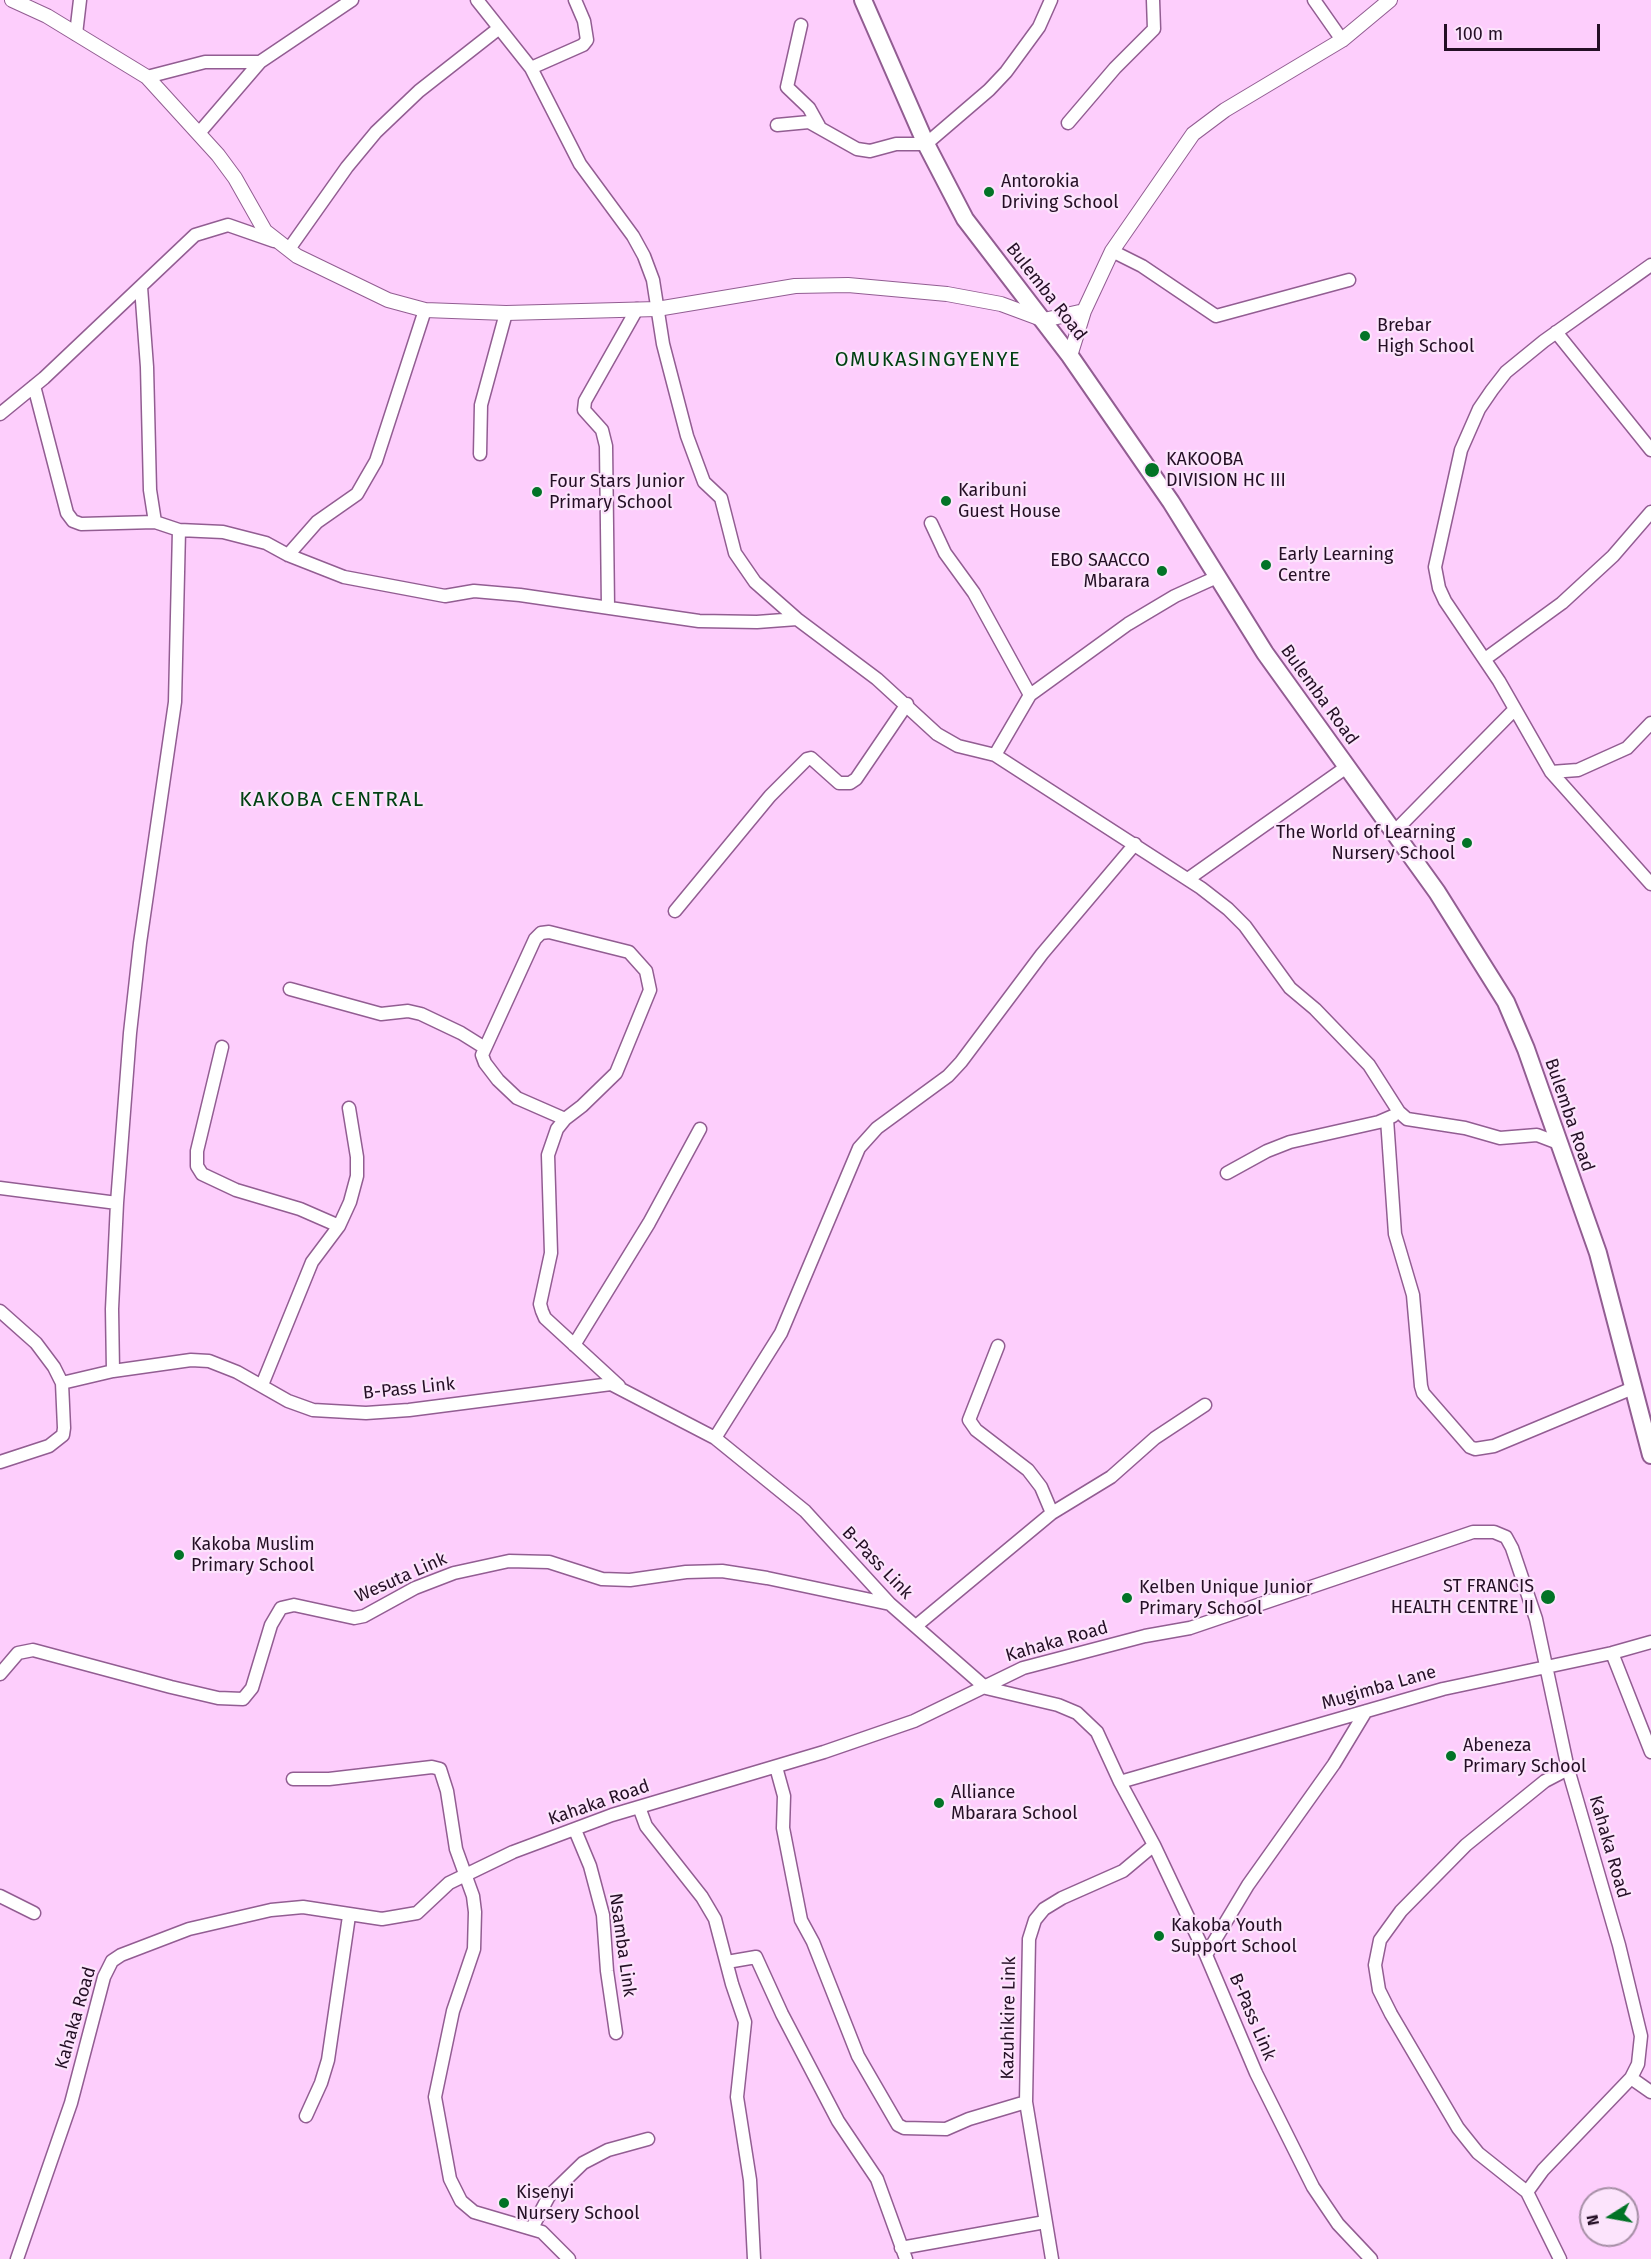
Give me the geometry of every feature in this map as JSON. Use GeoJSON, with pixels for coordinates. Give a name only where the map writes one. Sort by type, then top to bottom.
{"type":"FeatureCollection","features":[{"type":"Feature","properties":{"kind":"main road","name":"Bulemba Road"},"geometry":{"type":"LineString","coordinates":[[863,0],[926,144],[965,219],[1071,356],[1171,502],[1265,653],[1437,892],[1506,1002],[1526,1049],[1598,1253],[1633,1388],[1648,1433],[1651,1455]]}},
{"type":"Feature","properties":{"kind":"street"},"geometry":{"type":"LineString","coordinates":[[12,0],[47,16],[147,76],[199,133],[235,178],[260,225],[285,246]]}},
{"type":"Feature","properties":{"kind":"street"},"geometry":{"type":"LineString","coordinates":[[76,34],[80,0]]}},
{"type":"Feature","properties":{"kind":"street"},"geometry":{"type":"LineString","coordinates":[[199,133],[260,62],[352,0]]}},
{"type":"Feature","properties":{"kind":"street"},"geometry":{"type":"LineString","coordinates":[[477,0],[531,68],[580,164],[633,236],[644,256],[653,280],[663,344],[687,436],[704,482],[721,498],[735,553],[755,582],[796,619],[825,638],[907,705],[937,734],[958,746],[995,754],[1188,879],[1228,909],[1245,926],[1290,988],[1315,1009],[1369,1065],[1399,1112],[1407,1119],[1465,1128],[1500,1138],[1537,1135],[1558,1143]]}},
{"type":"Feature","properties":{"kind":"street"},"geometry":{"type":"LineString","coordinates":[[531,68],[583,45],[587,39],[584,21],[575,0]]}},
{"type":"Feature","properties":{"kind":"street"},"geometry":{"type":"LineString","coordinates":[[777,125],[809,122],[857,149],[870,150],[896,144],[926,144],[989,90],[1006,72],[1039,27],[1051,0]]}},
{"type":"Feature","properties":{"kind":"street"},"geometry":{"type":"LineString","coordinates":[[1068,123],[1115,68],[1154,29],[1153,0]]}},
{"type":"Feature","properties":{"kind":"street"},"geometry":{"type":"LineString","coordinates":[[1314,0],[1342,40]]}},
{"type":"Feature","properties":{"kind":"street"},"geometry":{"type":"LineString","coordinates":[[1071,356],[1084,311],[1112,251],[1193,134],[1225,110],[1342,40],[1390,0]]}},
{"type":"Feature","properties":{"kind":"street"},"geometry":{"type":"LineString","coordinates":[[801,25],[787,87],[809,108],[819,126]]}},
{"type":"Feature","properties":{"kind":"street"},"geometry":{"type":"LineString","coordinates":[[285,246],[376,132],[419,91],[498,29]]}},
{"type":"Feature","properties":{"kind":"street"},"geometry":{"type":"LineString","coordinates":[[147,76],[206,63],[260,62]]}},
{"type":"Feature","properties":{"kind":"street"},"geometry":{"type":"LineString","coordinates":[[0,414],[34,386],[195,235],[207,229],[228,225],[285,246],[362,289],[425,310],[506,313],[657,309],[795,286],[848,285],[947,294],[1001,304],[1044,320],[1084,311]]}},
{"type":"Feature","properties":{"kind":"street"},"geometry":{"type":"LineString","coordinates":[[1112,251],[1142,266],[1216,316],[1349,280]]}},
{"type":"Feature","properties":{"kind":"street"},"geometry":{"type":"LineString","coordinates":[[1651,265],[1556,332],[1506,372],[1479,409],[1461,450],[1435,567],[1439,588],[1485,659],[1551,772],[1651,884]]}},
{"type":"Feature","properties":{"kind":"street"},"geometry":{"type":"LineString","coordinates":[[141,287],[147,367],[150,490],[155,522]]}},
{"type":"Feature","properties":{"kind":"street"},"geometry":{"type":"LineString","coordinates":[[608,607],[606,446],[602,430],[584,410],[585,401],[637,309]]}},
{"type":"Feature","properties":{"kind":"street"},"geometry":{"type":"LineString","coordinates":[[288,555],[317,522],[357,494],[376,460],[425,310]]}},
{"type":"Feature","properties":{"kind":"street"},"geometry":{"type":"LineString","coordinates":[[480,454],[482,405],[506,313]]}},
{"type":"Feature","properties":{"kind":"street"},"geometry":{"type":"LineString","coordinates":[[1556,332],[1651,450]]}},
{"type":"Feature","properties":{"kind":"street"},"geometry":{"type":"LineString","coordinates":[[34,386],[68,513],[73,521],[81,524],[155,522],[179,530],[223,532],[266,543],[288,555],[344,577],[446,596],[474,591],[497,593],[709,621],[758,622],[796,619]]}},
{"type":"Feature","properties":{"kind":"street"},"geometry":{"type":"LineString","coordinates":[[1485,659],[1562,603],[1612,556],[1651,512]]}},
{"type":"Feature","properties":{"kind":"street"},"geometry":{"type":"LineString","coordinates":[[931,523],[945,553],[974,593],[1030,695]]}},
{"type":"Feature","properties":{"kind":"street"},"geometry":{"type":"LineString","coordinates":[[113,1371],[112,1309],[117,1203],[140,943],[175,702],[179,530]]}},
{"type":"Feature","properties":{"kind":"street"},"geometry":{"type":"LineString","coordinates":[[995,754],[1030,695],[1128,624],[1175,596],[1217,577]]}},
{"type":"Feature","properties":{"kind":"street"},"geometry":{"type":"LineString","coordinates":[[675,911],[770,796],[807,759],[812,758],[839,783],[850,783],[856,778],[907,705]]}},
{"type":"Feature","properties":{"kind":"street"},"geometry":{"type":"LineString","coordinates":[[1394,832],[1514,710]]}},
{"type":"Feature","properties":{"kind":"street"},"geometry":{"type":"LineString","coordinates":[[1551,772],[1578,770],[1627,748],[1651,723]]}},
{"type":"Feature","properties":{"kind":"street"},"geometry":{"type":"LineString","coordinates":[[1188,879],[1347,766]]}},
{"type":"Feature","properties":{"kind":"street"},"geometry":{"type":"LineString","coordinates":[[715,1438],[781,1333],[859,1148],[877,1128],[948,1076],[961,1062],[1042,954],[1135,844]]}},
{"type":"Feature","properties":{"kind":"street"},"geometry":{"type":"LineString","coordinates":[[565,1119],[517,1098],[498,1080],[485,1063],[482,1054],[536,939],[541,933],[549,932],[629,952],[638,959],[646,971],[650,990],[616,1073],[565,1119],[557,1129],[548,1155],[551,1253],[540,1304],[545,1318],[619,1386]]}},
{"type":"Feature","properties":{"kind":"street"},"geometry":{"type":"LineString","coordinates":[[290,989],[381,1014],[408,1011],[421,1014],[461,1033],[485,1048]]}},
{"type":"Feature","properties":{"kind":"street"},"geometry":{"type":"LineString","coordinates":[[222,1047],[197,1152],[196,1166],[202,1174],[236,1190],[300,1209],[339,1226]]}},
{"type":"Feature","properties":{"kind":"street"},"geometry":{"type":"LineString","coordinates":[[262,1385],[312,1262],[339,1226],[350,1202],[357,1176],[357,1157],[349,1108]]}},
{"type":"Feature","properties":{"kind":"street"},"geometry":{"type":"LineString","coordinates":[[1227,1173],[1267,1151],[1290,1142],[1387,1119],[1399,1112]]}},
{"type":"Feature","properties":{"kind":"street"},"geometry":{"type":"LineString","coordinates":[[1387,1119],[1395,1234],[1413,1295],[1421,1386],[1423,1393],[1470,1447],[1475,1449],[1494,1446],[1633,1388]]}},
{"type":"Feature","properties":{"kind":"street"},"geometry":{"type":"LineString","coordinates":[[574,1345],[650,1223],[700,1129]]}},
{"type":"Feature","properties":{"kind":"street"},"geometry":{"type":"LineString","coordinates":[[0,1188],[117,1203]]}},
{"type":"Feature","properties":{"kind":"street"},"geometry":{"type":"LineString","coordinates":[[0,1311],[36,1342],[54,1367],[62,1383],[63,1435],[49,1446],[0,1462]]}},
{"type":"Feature","properties":{"kind":"street"},"geometry":{"type":"LineString","coordinates":[[998,1346],[969,1420],[976,1430],[1036,1479],[1052,1513]]}},
{"type":"Feature","properties":{"kind":"street","name":"B-Pass Link"},"geometry":{"type":"LineString","coordinates":[[62,1383],[113,1371],[191,1360],[209,1361],[262,1385],[288,1401],[313,1410],[366,1413],[409,1410],[595,1385],[619,1386],[715,1438],[805,1511],[890,1604],[986,1688],[1048,1702],[1077,1713],[1097,1732],[1120,1782],[1155,1845],[1206,1955],[1256,2073],[1313,2187],[1338,2224],[1371,2259]]}},
{"type":"Feature","properties":{"kind":"street"},"geometry":{"type":"LineString","coordinates":[[916,1626],[1052,1513],[1111,1477],[1155,1438],[1205,1406]]}},
{"type":"Feature","properties":{"kind":"street","name":"Kahaka Road"},"geometry":{"type":"LineString","coordinates":[[17,2259],[71,2103],[104,1977],[112,1961],[121,1955],[189,1929],[250,1914],[303,1907],[349,1916],[382,1919],[417,1913],[449,1883],[513,1852],[639,1807],[776,1767],[914,1721],[986,1688],[1003,1676],[1023,1668],[1145,1636],[1190,1628],[1473,1532],[1494,1532],[1506,1537],[1512,1548],[1536,1619],[1568,1769],[1619,1945],[1641,2036],[1638,2064],[1631,2078],[1543,2170],[1527,2192]]}},
{"type":"Feature","properties":{"kind":"street","name":"Wesuta Link"},"geometry":{"type":"LineString","coordinates":[[0,1674],[18,1653],[33,1650],[218,1698],[243,1699],[247,1697],[252,1688],[271,1625],[281,1608],[294,1605],[354,1618],[364,1616],[415,1588],[454,1573],[508,1561],[549,1562],[602,1579],[630,1580],[686,1572],[722,1571],[767,1578],[890,1604]]}},
{"type":"Feature","properties":{"kind":"street","name":"Mugimba Lane"},"geometry":{"type":"LineString","coordinates":[[1120,1782],[1443,1689],[1545,1665],[1612,1653],[1651,1642]]}},
{"type":"Feature","properties":{"kind":"street"},"geometry":{"type":"LineString","coordinates":[[1612,1653],[1651,1752]]}},
{"type":"Feature","properties":{"kind":"street"},"geometry":{"type":"LineString","coordinates":[[1206,1955],[1248,1884],[1334,1764],[1366,1711]]}},
{"type":"Feature","properties":{"kind":"street"},"geometry":{"type":"LineString","coordinates":[[293,1779],[329,1779],[432,1767],[440,1769],[444,1776],[456,1849],[473,1896],[474,1949],[453,2011],[435,2097],[450,2179],[461,2201],[474,2212],[488,2218],[542,2232],[569,2259]]}},
{"type":"Feature","properties":{"kind":"street"},"geometry":{"type":"LineString","coordinates":[[776,1767],[784,1796],[783,1828],[801,1920],[813,1942],[858,2056],[898,2125],[904,2128],[946,2129],[969,2119],[1026,2102]]}},
{"type":"Feature","properties":{"kind":"street"},"geometry":{"type":"LineString","coordinates":[[1560,2259],[1527,2192],[1478,2153],[1458,2128],[1391,2014],[1379,1990],[1376,1965],[1380,1940],[1401,1911],[1466,1845],[1545,1781],[1568,1769]]}},
{"type":"Feature","properties":{"kind":"street"},"geometry":{"type":"LineString","coordinates":[[639,1807],[646,1826],[715,1918],[745,2022],[737,2097],[750,2180],[754,2259]]}},
{"type":"Feature","properties":{"kind":"street","name":"Nsamba Link"},"geometry":{"type":"LineString","coordinates":[[575,1830],[590,1866],[603,1915],[607,1971],[616,2033]]}},
{"type":"Feature","properties":{"kind":"street","name":"Kazuhikire Link"},"geometry":{"type":"LineString","coordinates":[[1052,2259],[1026,2102],[1029,1939],[1035,1920],[1044,1910],[1062,1898],[1123,1870],[1155,1845]]}},
{"type":"Feature","properties":{"kind":"street"},"geometry":{"type":"LineString","coordinates":[[0,1896],[34,1913]]}},
{"type":"Feature","properties":{"kind":"street"},"geometry":{"type":"LineString","coordinates":[[306,2116],[321,2083],[328,2060],[349,1916]]}},
{"type":"Feature","properties":{"kind":"street"},"geometry":{"type":"LineString","coordinates":[[727,1962],[756,1957],[782,2014],[838,2121],[877,2179],[903,2254],[1045,2222]]}},
{"type":"Feature","properties":{"kind":"street"},"geometry":{"type":"LineString","coordinates":[[1631,2078],[1651,2092]]}},
{"type":"Feature","properties":{"kind":"street"},"geometry":{"type":"LineString","coordinates":[[532,2228],[549,2196],[583,2163],[608,2150],[648,2139]]}},
{"type":"Feature","properties":{"kind":"place","name":"Antorokia Driving School"},"geometry":{"type":"Point","coordinates":[989,192]}},
{"type":"Feature","properties":{"kind":"place","name":"Brebar High School"},"geometry":{"type":"Point","coordinates":[1365,336]}},
{"type":"Feature","properties":{"kind":"place","name":"KAKOOBA DIVISION HC III"},"geometry":{"type":"Point","coordinates":[1152,470]}},
{"type":"Feature","properties":{"kind":"place","name":"Four Stars Junior Primary School"},"geometry":{"type":"Point","coordinates":[537,492]}},
{"type":"Feature","properties":{"kind":"place","name":"Karibuni Guest House"},"geometry":{"type":"Point","coordinates":[946,501]}},
{"type":"Feature","properties":{"kind":"place","name":"Early Learning Centre"},"geometry":{"type":"Point","coordinates":[1266,565]}},
{"type":"Feature","properties":{"kind":"place","name":"EBO SAACCO Mbarara"},"geometry":{"type":"Point","coordinates":[1162,571]}},
{"type":"Feature","properties":{"kind":"place","name":"The World of Learning Nursery School"},"geometry":{"type":"Point","coordinates":[1467,843]}},
{"type":"Feature","properties":{"kind":"place","name":"Kakoba Muslim Primary School"},"geometry":{"type":"Point","coordinates":[179,1555]}},
{"type":"Feature","properties":{"kind":"place","name":"ST FRANCIS HEALTH CENTRE II"},"geometry":{"type":"Point","coordinates":[1548,1597]}},
{"type":"Feature","properties":{"kind":"place","name":"Kelben Unique Junior Primary School"},"geometry":{"type":"Point","coordinates":[1127,1598]}},
{"type":"Feature","properties":{"kind":"place","name":"Abeneza Primary School"},"geometry":{"type":"Point","coordinates":[1451,1756]}},
{"type":"Feature","properties":{"kind":"place","name":"Alliance Mbarara School"},"geometry":{"type":"Point","coordinates":[939,1803]}},
{"type":"Feature","properties":{"kind":"place","name":"Kakoba Youth Support School"},"geometry":{"type":"Point","coordinates":[1159,1936]}},
{"type":"Feature","properties":{"kind":"place","name":"Kisenyi Nursery School"},"geometry":{"type":"Point","coordinates":[504,2203]}},
{"type":"Feature","properties":{"kind":"district","name":"OMUKASINGYENYE"},"geometry":{"type":"Point","coordinates":[928,360]}},
{"type":"Feature","properties":{"kind":"district","name":"KAKOBA CENTRAL"},"geometry":{"type":"Point","coordinates":[332,800]}}]}
